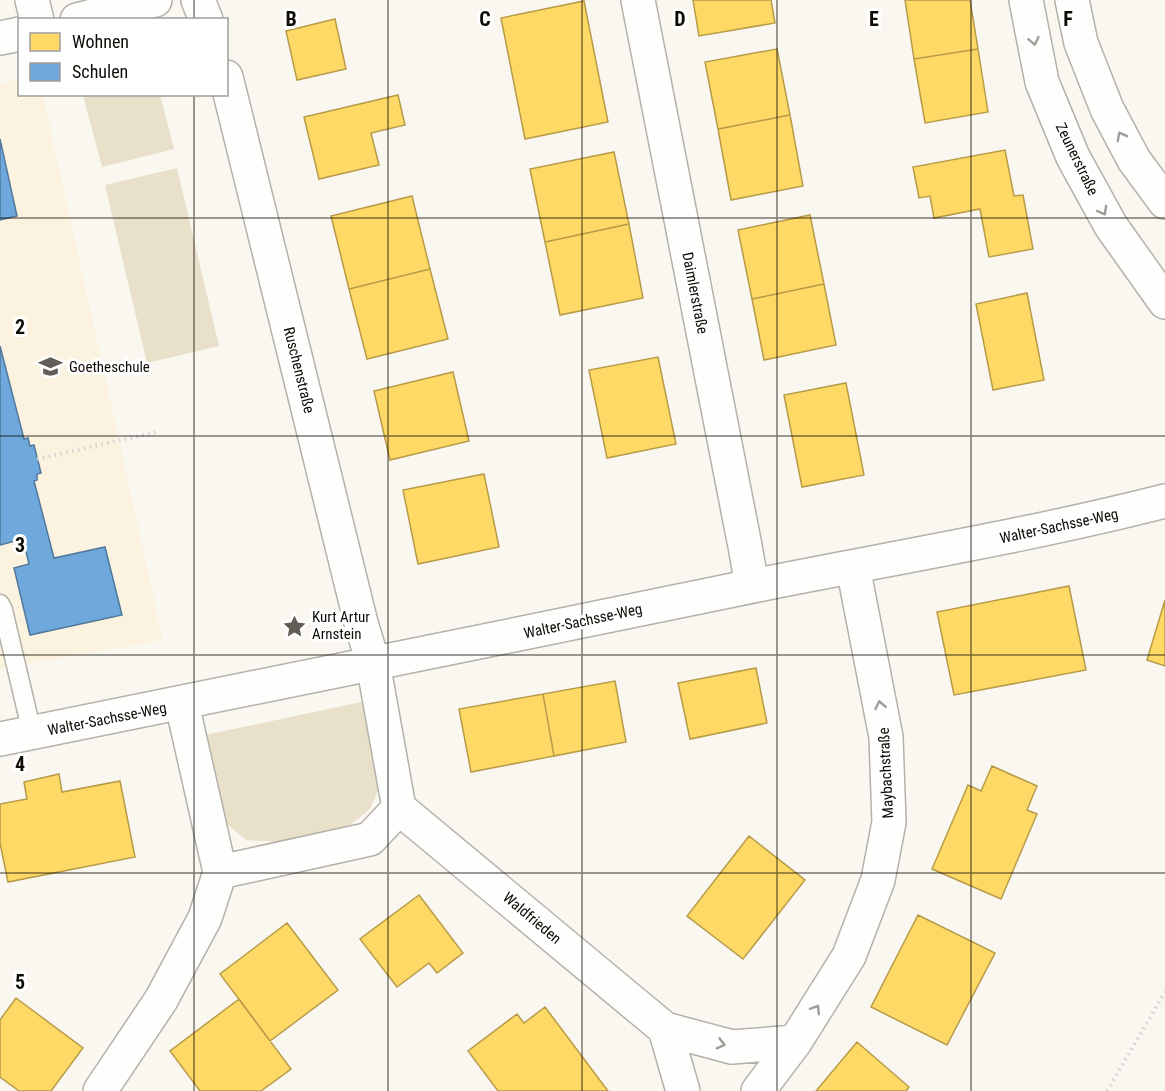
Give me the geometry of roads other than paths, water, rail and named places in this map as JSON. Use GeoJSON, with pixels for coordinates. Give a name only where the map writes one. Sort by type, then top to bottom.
{"type":"FeatureCollection","features":[{"type":"Feature","properties":{"kind":"street"},"geometry":{"type":"LineString","coordinates":[[32,0],[36,18]]}},
{"type":"Feature","properties":{"kind":"street"},"geometry":{"type":"LineString","coordinates":[[85,18],[155,0]]}},
{"type":"Feature","properties":{"kind":"street"},"geometry":{"type":"LineString","coordinates":[[198,0],[205,18]]}},
{"type":"Feature","properties":{"kind":"street","name":"Daimlerstraße"},"geometry":{"type":"LineString","coordinates":[[638,0],[752,586]]}},
{"type":"Feature","properties":{"kind":"street","name":"Zeunerstraße"},"geometry":{"type":"LineString","coordinates":[[1026,0],[1042,82],[1073,157],[1112,226],[1165,302]]}},
{"type":"Feature","properties":{"kind":"street"},"geometry":{"type":"LineString","coordinates":[[1072,0],[1082,43],[1107,109],[1134,160],[1165,202]]}},
{"type":"Feature","properties":{"kind":"street"},"geometry":{"type":"LineString","coordinates":[[0,38],[18,34]]}},
{"type":"Feature","properties":{"kind":"street","name":"Ruschenstraße"},"geometry":{"type":"LineString","coordinates":[[228,85],[358,612],[373,663]]}},
{"type":"Feature","properties":{"kind":"street","name":"Walter-Sachsse-Weg"},"geometry":{"type":"LineString","coordinates":[[0,740],[752,586],[1100,518],[1165,501]]}},
{"type":"Feature","properties":{"kind":"street","name":"Maybachstraße"},"geometry":{"type":"LineString","coordinates":[[758,1091],[795,1042],[849,956],[878,880],[889,822],[886,737],[853,567]]}},
{"type":"Feature","properties":{"kind":"street"},"geometry":{"type":"LineString","coordinates":[[220,872],[370,838],[399,808],[373,663]]}},
{"type":"Feature","properties":{"kind":"street"},"geometry":{"type":"LineString","coordinates":[[100,1091],[161,1000],[205,918],[220,872],[182,704]]}},
{"type":"Feature","properties":{"kind":"street","name":"Waldfrieden"},"geometry":{"type":"LineString","coordinates":[[399,808],[665,1029],[732,1047],[795,1042]]}},
{"type":"Feature","properties":{"kind":"street"},"geometry":{"type":"LineString","coordinates":[[665,1029],[683,1091]]}},
{"type":"Feature","properties":{"kind":"lane"},"geometry":{"type":"LineString","coordinates":[[0,604],[32,733]]}},
{"type":"Feature","properties":{"kind":"place","name":"Goetheschule"},"geometry":{"type":"Point","coordinates":[51,367]}},
{"type":"Feature","properties":{"kind":"place","name":"Kurt Artur Arnstein"},"geometry":{"type":"Point","coordinates":[294,626]}}]}
